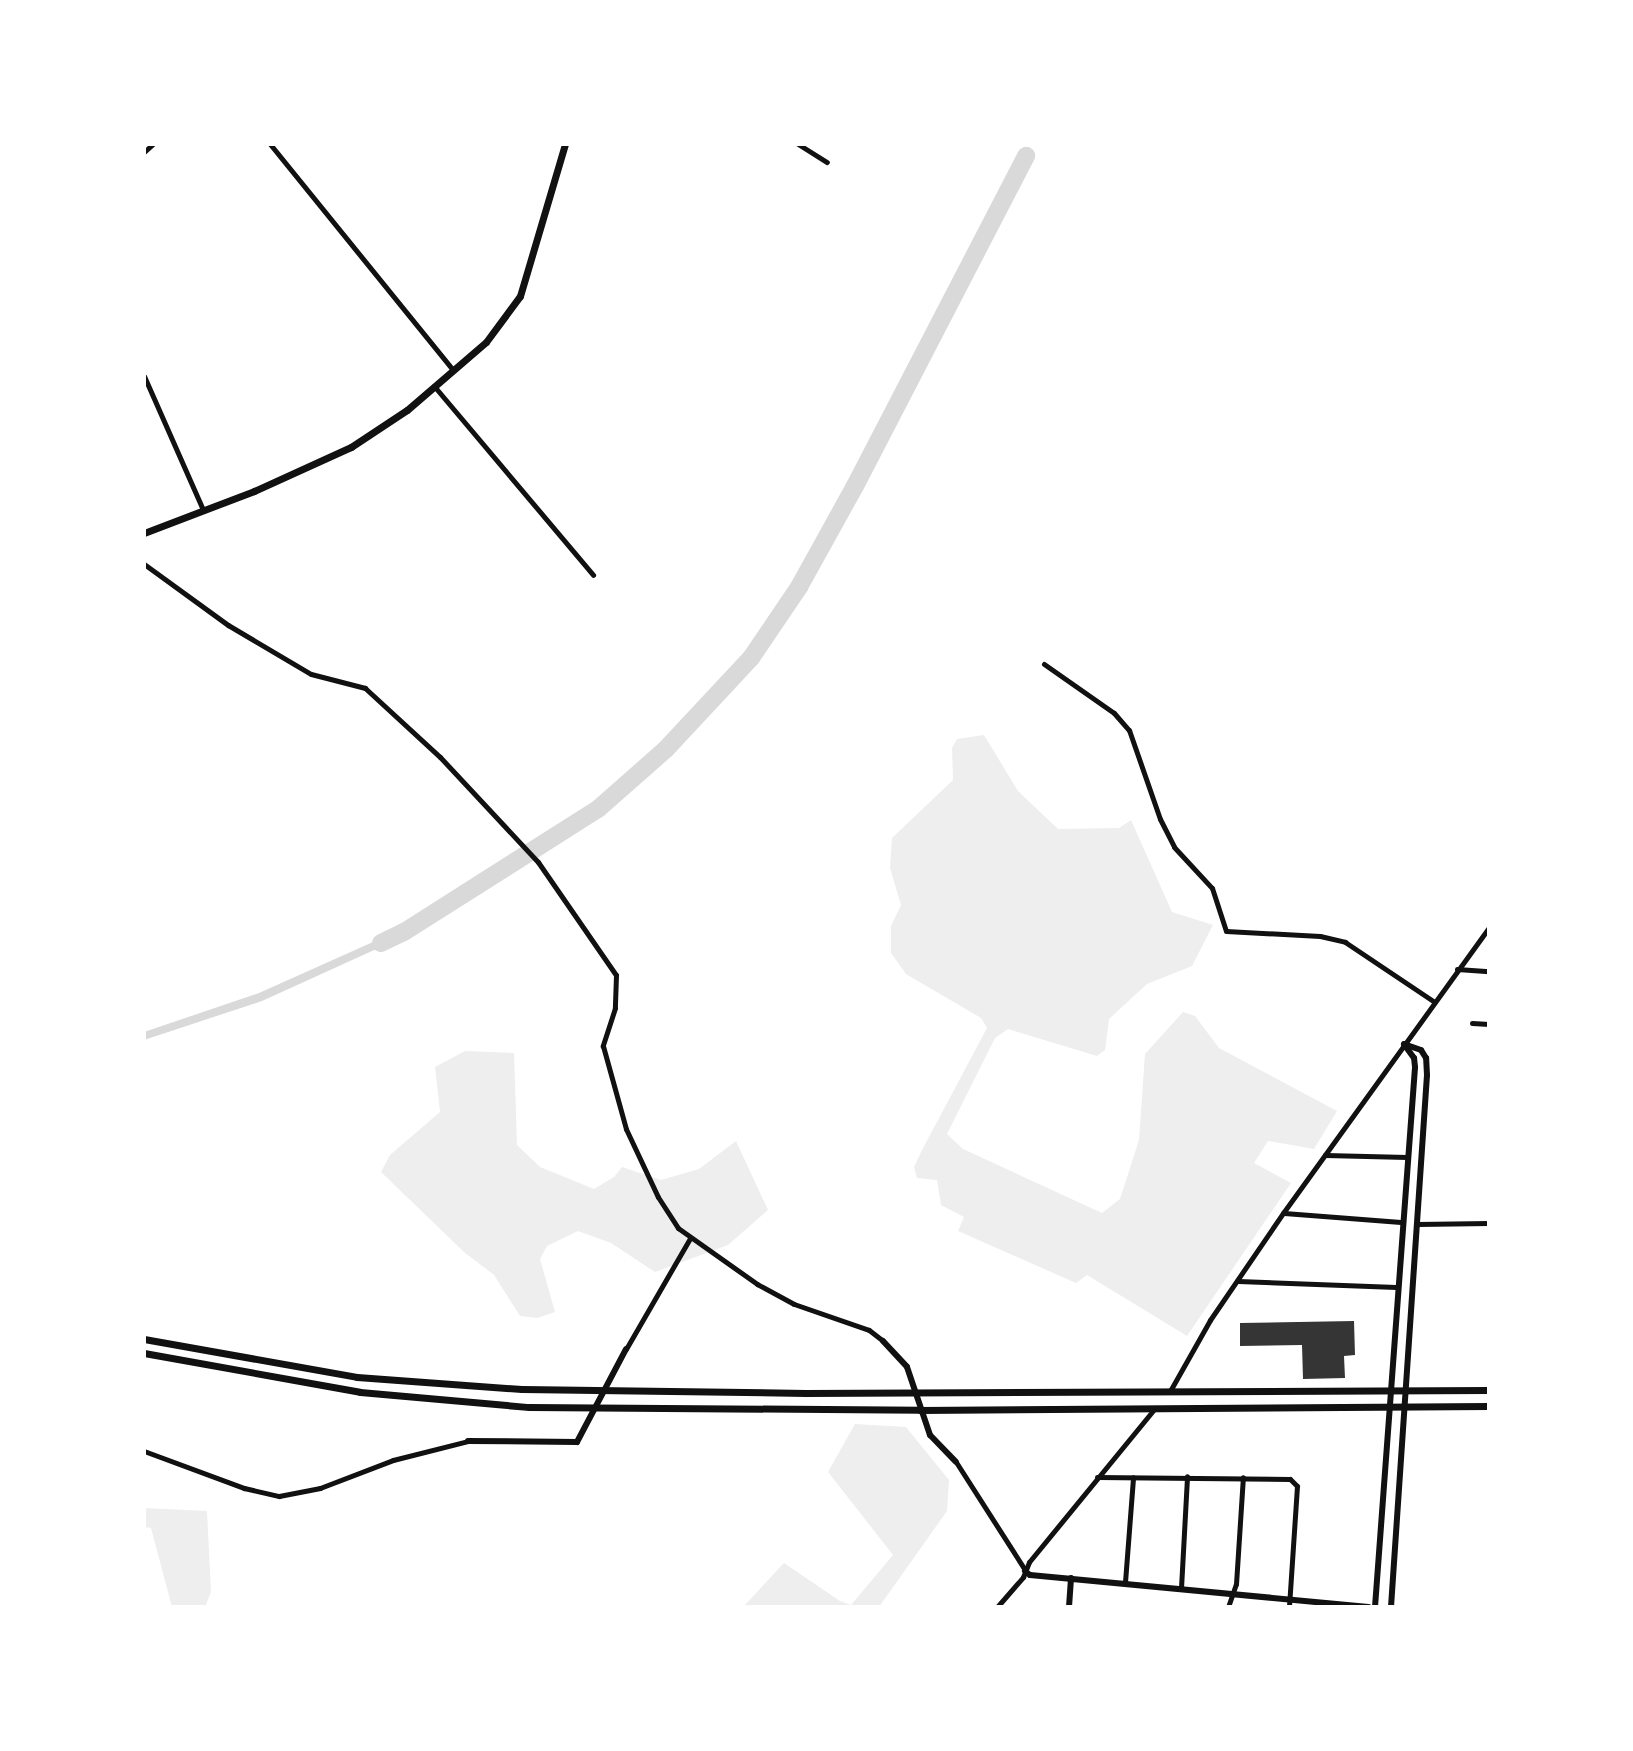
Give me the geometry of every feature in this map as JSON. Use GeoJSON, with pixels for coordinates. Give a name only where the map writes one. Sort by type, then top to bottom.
{"type":"FeatureCollection","features":[{"type":"Feature","properties":{"kind":"main road"},"geometry":{"type":"LineString","coordinates":[[144,533],[351,447],[407,410],[486,342],[520,296],[565,144]]}},
{"type":"Feature","properties":{"kind":"main road"},"geometry":{"type":"LineString","coordinates":[[144,1339],[357,1377],[602,1392],[1489,1390]]}},
{"type":"Feature","properties":{"kind":"main road"},"geometry":{"type":"LineString","coordinates":[[144,1353],[360,1392],[492,1405],[920,1410],[1489,1406]]}},
{"type":"Feature","properties":{"kind":"street"},"geometry":{"type":"LineString","coordinates":[[144,152],[153,144]]}},
{"type":"Feature","properties":{"kind":"street"},"geometry":{"type":"LineString","coordinates":[[270,144],[453,370]]}},
{"type":"Feature","properties":{"kind":"street"},"geometry":{"type":"LineString","coordinates":[[798,144],[827,162]]}},
{"type":"Feature","properties":{"kind":"street"},"geometry":{"type":"LineString","coordinates":[[144,376],[203,510]]}},
{"type":"Feature","properties":{"kind":"street"},"geometry":{"type":"LineString","coordinates":[[434,386],[593,575]]}},
{"type":"Feature","properties":{"kind":"street"},"geometry":{"type":"LineString","coordinates":[[144,564],[228,625],[311,674],[365,688],[440,757],[524,847],[616,975],[615,1008],[603,1046],[622,1115],[658,1197],[678,1228],[757,1284],[794,1304],[849,1322],[883,1341],[903,1361],[930,1435],[956,1462],[1025,1571],[1030,1575],[1232,1593],[1289,1603],[1368,1607]]}},
{"type":"Feature","properties":{"kind":"street"},"geometry":{"type":"LineString","coordinates":[[1044,664],[1114,713],[1129,730],[1160,819],[1174,847],[1212,888],[1226,931],[1320,936],[1345,942],[1433,1001]]}},
{"type":"Feature","properties":{"kind":"street"},"geometry":{"type":"LineString","coordinates":[[1169,1392],[1210,1320],[1283,1213],[1489,927]]}},
{"type":"Feature","properties":{"kind":"street"},"geometry":{"type":"LineString","coordinates":[[1456,969],[1489,971]]}},
{"type":"Feature","properties":{"kind":"street"},"geometry":{"type":"LineString","coordinates":[[1472,1023],[1489,1024]]}},
{"type":"Feature","properties":{"kind":"street"},"geometry":{"type":"LineString","coordinates":[[1375,1607],[1396,1287],[1415,1067],[1414,1058],[1404,1044]]}},
{"type":"Feature","properties":{"kind":"street"},"geometry":{"type":"LineString","coordinates":[[1391,1607],[1426,1058],[1414,1045],[1404,1044]]}},
{"type":"Feature","properties":{"kind":"street"},"geometry":{"type":"LineString","coordinates":[[1324,1155],[1407,1157]]}},
{"type":"Feature","properties":{"kind":"street"},"geometry":{"type":"LineString","coordinates":[[1283,1213],[1401,1222]]}},
{"type":"Feature","properties":{"kind":"street"},"geometry":{"type":"LineString","coordinates":[[1417,1224],[1489,1223]]}},
{"type":"Feature","properties":{"kind":"street"},"geometry":{"type":"LineString","coordinates":[[144,1451],[244,1488],[279,1496],[320,1488],[393,1460],[468,1441],[573,1444],[580,1440],[602,1392],[690,1238]]}},
{"type":"Feature","properties":{"kind":"street"},"geometry":{"type":"LineString","coordinates":[[1237,1281],[1396,1287]]}},
{"type":"Feature","properties":{"kind":"street"},"geometry":{"type":"LineString","coordinates":[[997,1607],[1097,1477],[1156,1407]]}},
{"type":"Feature","properties":{"kind":"street"},"geometry":{"type":"LineString","coordinates":[[1181,1588],[1187,1476]]}},
{"type":"Feature","properties":{"kind":"street"},"geometry":{"type":"LineString","coordinates":[[1097,1477],[1290,1479],[1297,1486],[1289,1603]]}},
{"type":"Feature","properties":{"kind":"street"},"geometry":{"type":"LineString","coordinates":[[1125,1582],[1133,1477]]}},
{"type":"Feature","properties":{"kind":"street"},"geometry":{"type":"LineString","coordinates":[[1228,1607],[1236,1584],[1243,1477]]}},
{"type":"Feature","properties":{"kind":"street"},"geometry":{"type":"LineString","coordinates":[[1069,1607],[1071,1578]]}},
{"type":"Feature","properties":{"kind":"shaded area"},"geometry":{"type":"Polygon","coordinates":[[[984,735],[1018,791],[1058,829],[1119,828],[1131,820],[1172,912],[1213,925],[1192,966],[1147,984],[1109,1019],[1105,1050],[1097,1056],[1008,1029],[995,1038],[947,1134],[963,1149],[1102,1213],[1120,1199],[1139,1140],[1145,1054],[1183,1012],[1195,1016],[1219,1048],[1337,1111],[1314,1149],[1268,1141],[1254,1163],[1291,1183],[1187,1336],[1087,1275],[1076,1283],[958,1231],[964,1217],[941,1205],[937,1180],[917,1178],[914,1167],[921,1152],[987,1028],[981,1018],[906,974],[891,953],[891,926],[901,905],[890,868],[892,838],[953,780],[952,748],[957,739],[984,735]]]}},
{"type":"Feature","properties":{"kind":"shaded area"},"geometry":{"type":"Polygon","coordinates":[[[402,929],[405,936],[262,1001],[144,1040],[144,1032],[259,993],[402,929]]]}},
{"type":"Feature","properties":{"kind":"shaded area"},"geometry":{"type":"Polygon","coordinates":[[[465,1051],[514,1053],[517,1145],[540,1167],[594,1189],[614,1177],[622,1167],[661,1180],[699,1169],[736,1141],[768,1210],[728,1245],[655,1272],[611,1243],[578,1231],[547,1246],[540,1259],[555,1312],[537,1318],[520,1316],[494,1275],[464,1252],[381,1172],[390,1155],[440,1112],[435,1067],[465,1051]]]}},
{"type":"Feature","properties":{"kind":"shaded area"},"geometry":{"type":"Polygon","coordinates":[[[855,1424],[906,1427],[949,1480],[947,1511],[879,1607],[743,1607],[784,1563],[840,1601],[851,1605],[893,1555],[828,1472],[855,1424]]]}},
{"type":"Feature","properties":{"kind":"shaded area"},"geometry":{"type":"Polygon","coordinates":[[[144,1508],[207,1511],[211,1592],[205,1607],[172,1607],[151,1528],[144,1527],[144,1508]]]}},
{"type":"Feature","properties":{"kind":"building"},"geometry":{"type":"Polygon","coordinates":[[[1354,1321],[1355,1355],[1344,1356],[1345,1378],[1303,1379],[1302,1345],[1240,1346],[1240,1323],[1354,1321]]]}},
{"type":"Feature","properties":{"kind":"waterway"},"geometry":{"type":"LineString","coordinates":[[381,943],[404,932],[598,809],[666,749],[751,658],[799,587],[855,486],[1026,156]]}}]}
